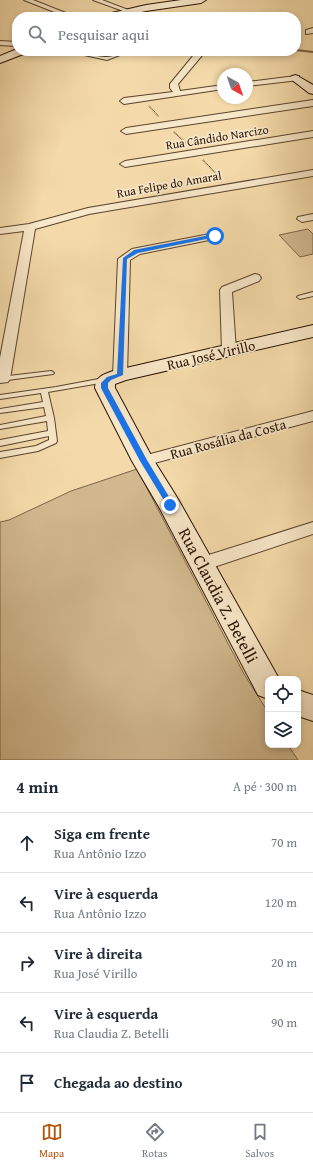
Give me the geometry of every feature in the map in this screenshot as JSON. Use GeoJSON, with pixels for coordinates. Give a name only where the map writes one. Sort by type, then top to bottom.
{"type":"FeatureCollection","features":[{"type":"Feature","properties":{"kind":"street"},"geometry":{"type":"LineString","coordinates":[[27,0],[59,12]]}},
{"type":"Feature","properties":{"kind":"street"},"geometry":{"type":"LineString","coordinates":[[96,0],[128,11]]}},
{"type":"Feature","properties":{"kind":"street"},"geometry":{"type":"LineString","coordinates":[[124,12],[201,0]]}},
{"type":"Feature","properties":{"kind":"street"},"geometry":{"type":"LineString","coordinates":[[0,43],[12,44]]}},
{"type":"Feature","properties":{"kind":"street"},"geometry":{"type":"LineString","coordinates":[[0,60],[12,55]]}},
{"type":"Feature","properties":{"kind":"street"},"geometry":{"type":"LineString","coordinates":[[178,93],[174,88],[174,84],[197,56]]}},
{"type":"Feature","properties":{"kind":"street"},"geometry":{"type":"LineString","coordinates":[[253,83],[313,75]]}},
{"type":"Feature","properties":{"kind":"street"},"geometry":{"type":"LineString","coordinates":[[296,78],[313,90]]}},
{"type":"Feature","properties":{"kind":"street"},"geometry":{"type":"LineString","coordinates":[[124,101],[217,88]]}},
{"type":"Feature","properties":{"kind":"street"},"geometry":{"type":"LineString","coordinates":[[126,131],[313,103]]}},
{"type":"Feature","properties":{"kind":"street","name":"Rua Cândido Narcizo"},"geometry":{"type":"LineString","coordinates":[[125,164],[313,134]]}},
{"type":"Feature","properties":{"kind":"street","name":"Rua Felipe do Amaral"},"geometry":{"type":"LineString","coordinates":[[0,231],[30,227],[88,211],[313,172]]}},
{"type":"Feature","properties":{"kind":"street"},"geometry":{"type":"LineString","coordinates":[[302,219],[313,217]]}},
{"type":"Feature","properties":{"kind":"street"},"geometry":{"type":"LineString","coordinates":[[1,379],[30,227]]}},
{"type":"Feature","properties":{"kind":"street"},"geometry":{"type":"LineString","coordinates":[[114,377],[124,259],[136,251],[215,236]]}},
{"type":"Feature","properties":{"kind":"street"},"geometry":{"type":"LineString","coordinates":[[229,351],[226,290],[255,278]]}},
{"type":"Feature","properties":{"kind":"street","name":"Rua José Virillo"},"geometry":{"type":"LineString","coordinates":[[114,377],[313,332]]}},
{"type":"Feature","properties":{"kind":"street","name":"Rua Claudia Z. Betelli"},"geometry":{"type":"LineString","coordinates":[[114,377],[105,383],[105,388],[143,461],[170,505],[265,680]]}},
{"type":"Feature","properties":{"kind":"street","name":"Rua Rosália da Costa"},"geometry":{"type":"LineString","coordinates":[[143,461],[313,416]]}},
{"type":"Feature","properties":{"kind":"street"},"geometry":{"type":"LineString","coordinates":[[202,564],[313,528]]}},
{"type":"Feature","properties":{"kind":"lane"},"geometry":{"type":"LineString","coordinates":[[96,56],[107,58],[113,56]]}},
{"type":"Feature","properties":{"kind":"lane"},"geometry":{"type":"LineString","coordinates":[[300,297],[313,294]]}},
{"type":"Feature","properties":{"kind":"lane"},"geometry":{"type":"LineString","coordinates":[[1,379],[51,373]]}},
{"type":"Feature","properties":{"kind":"lane"},"geometry":{"type":"LineString","coordinates":[[0,397],[44,391],[114,377]]}},
{"type":"Feature","properties":{"kind":"lane"},"geometry":{"type":"LineString","coordinates":[[0,455],[38,448],[50,444],[53,441],[44,391]]}},
{"type":"Feature","properties":{"kind":"lane"},"geometry":{"type":"LineString","coordinates":[[0,411],[47,404]]}},
{"type":"Feature","properties":{"kind":"lane"},"geometry":{"type":"LineString","coordinates":[[0,427],[50,418]]}},
{"type":"Feature","properties":{"kind":"lane"},"geometry":{"type":"LineString","coordinates":[[0,443],[52,433]]}},
{"type":"Feature","properties":{"kind":"path"},"geometry":{"type":"LineString","coordinates":[[142,99],[229,187]]}},
{"type":"Feature","properties":{"kind":"shaded area"},"geometry":{"type":"Polygon","coordinates":[[[308,229],[313,234],[313,254],[300,257],[279,235],[308,229]]]}},
{"type":"Feature","properties":{"kind":"shaded area"},"geometry":{"type":"Polygon","coordinates":[[[137,469],[244,674],[265,707],[265,748],[290,748],[298,760],[0,760],[0,522],[9,520],[71,491],[137,469]]]}},
{"type":"Feature","properties":{"kind":"waterway"},"geometry":{"type":"LineString","coordinates":[[301,51],[313,52]]}},
{"type":"Feature","properties":{"kind":"route"},"geometry":{"type":"LineString","coordinates":[[170,505],[143,461],[105,388],[105,383],[109,379],[120,375],[124,259],[136,251],[215,236]]}}]}
